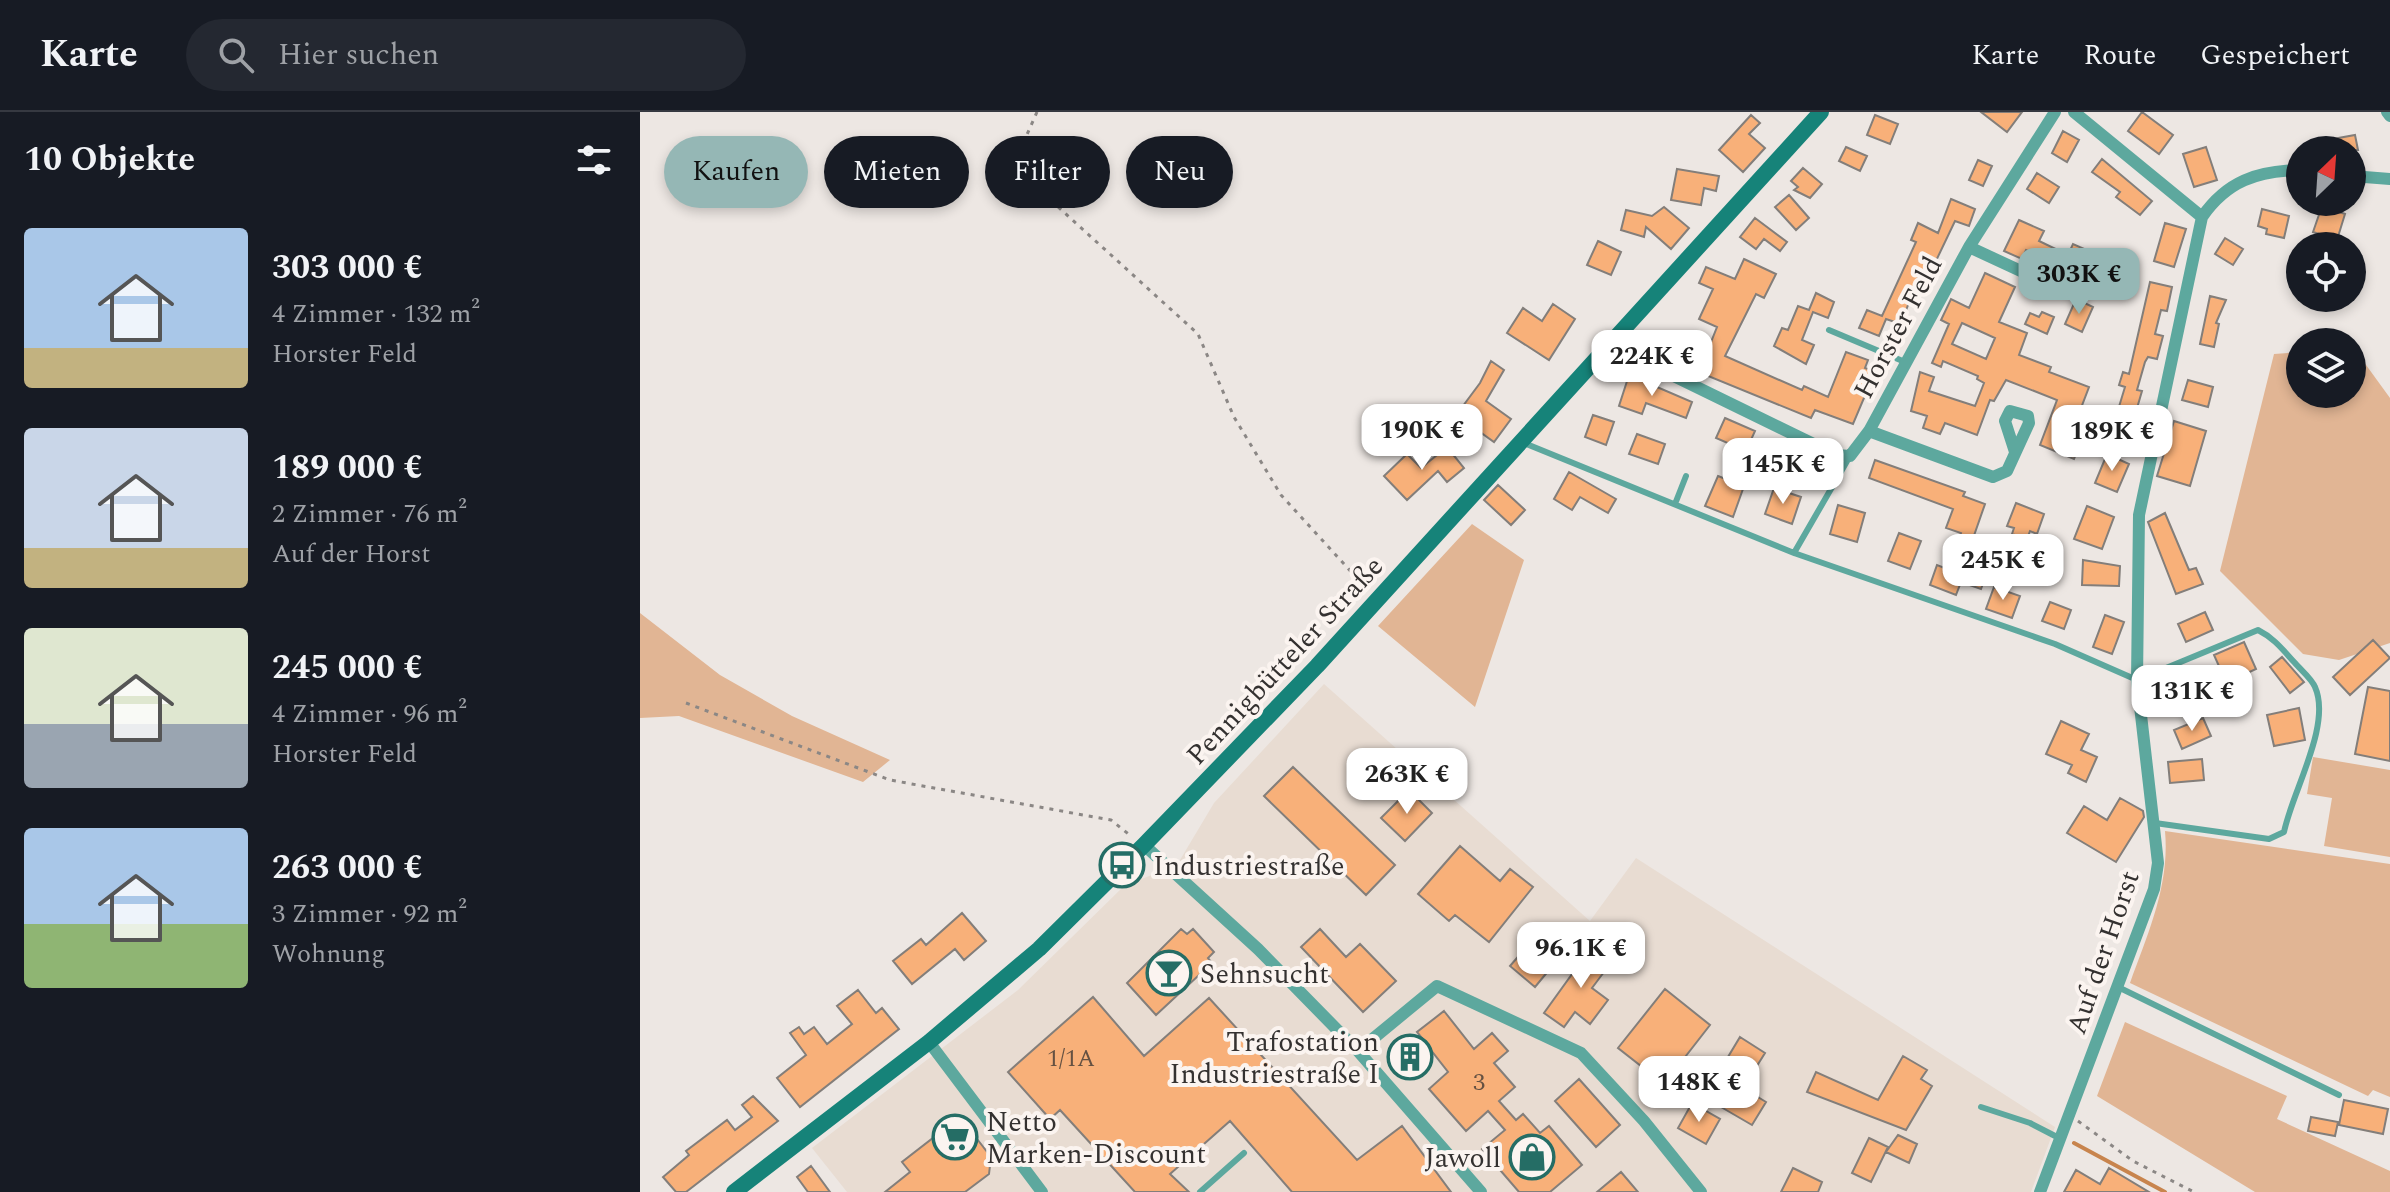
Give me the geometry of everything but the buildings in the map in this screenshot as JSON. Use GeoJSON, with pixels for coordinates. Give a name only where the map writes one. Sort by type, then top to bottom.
{"type":"FeatureCollection","features":[{"type":"Feature","properties":{"kind":"street","name":"Pennigbütteler Straße"},"geometry":{"type":"LineString","coordinates":[[734,1192],[929,1042],[1039,949],[1144,845],[1377,600],[1821,112]]}},
{"type":"Feature","properties":{"kind":"street","name":"Horster Feld"},"geometry":{"type":"LineString","coordinates":[[1850,456],[1869,431],[1969,247],[2055,112]]}},
{"type":"Feature","properties":{"kind":"street"},"geometry":{"type":"LineString","coordinates":[[2074,112],[2202,217],[2217,197],[2239,181],[2270,171],[2286,170]]}},
{"type":"Feature","properties":{"kind":"street"},"geometry":{"type":"LineString","coordinates":[[2366,177],[2390,179]]}},
{"type":"Feature","properties":{"kind":"street","name":"Auf der Horst"},"geometry":{"type":"LineString","coordinates":[[2040,1192],[2154,889],[2158,863],[2155,823],[2137,680],[2139,515],[2202,217]]}},
{"type":"Feature","properties":{"kind":"street","name":"Horster Feld"},"geometry":{"type":"LineString","coordinates":[[1969,247],[2051,285]]}},
{"type":"Feature","properties":{"kind":"street"},"geometry":{"type":"LineString","coordinates":[[1614,338],[1637,358],[1836,455],[1850,456]]}},
{"type":"Feature","properties":{"kind":"street","name":"Horster Feld"},"geometry":{"type":"LineString","coordinates":[[1869,431],[1993,477],[2007,471],[2015,452]]}},
{"type":"Feature","properties":{"kind":"street"},"geometry":{"type":"LineString","coordinates":[[1144,845],[1258,949],[1358,1051],[1481,1192]]}},
{"type":"Feature","properties":{"kind":"street"},"geometry":{"type":"LineString","coordinates":[[1358,1051],[1437,986],[1581,1053],[1644,1121],[1701,1192]]}},
{"type":"Feature","properties":{"kind":"street"},"geometry":{"type":"LineString","coordinates":[[929,1042],[1042,1192]]}},
{"type":"Feature","properties":{"kind":"lane"},"geometry":{"type":"LineString","coordinates":[[1829,330],[1905,362]]}},
{"type":"Feature","properties":{"kind":"lane"},"geometry":{"type":"LineString","coordinates":[[1520,442],[1794,553],[2055,644],[2137,680],[2258,630],[2271,637],[2315,686],[2319,708],[2318,725],[2289,805],[2284,832],[2269,839],[2155,823]]}},
{"type":"Feature","properties":{"kind":"lane","name":"Horster Feld"},"geometry":{"type":"LineString","coordinates":[[1794,553],[1850,456]]}},
{"type":"Feature","properties":{"kind":"lane"},"geometry":{"type":"LineString","coordinates":[[1675,504],[1686,476]]}},
{"type":"Feature","properties":{"kind":"lane"},"geometry":{"type":"LineString","coordinates":[[2118,987],[2339,1095]]}},
{"type":"Feature","properties":{"kind":"lane"},"geometry":{"type":"LineString","coordinates":[[1981,1107],[2030,1123],[2060,1138]]}},
{"type":"Feature","properties":{"kind":"lane"},"geometry":{"type":"LineString","coordinates":[[1200,1192],[1244,1153]]}},
{"type":"Feature","properties":{"kind":"path"},"geometry":{"type":"LineString","coordinates":[[1037,112],[1013,166],[1198,334],[1234,417],[1281,495],[1377,600]]}},
{"type":"Feature","properties":{"kind":"path"},"geometry":{"type":"LineString","coordinates":[[686,703],[890,780],[1111,820],[1144,845]]}},
{"type":"Feature","properties":{"kind":"path"},"geometry":{"type":"LineString","coordinates":[[2069,1114],[2133,1161],[2194,1192]]}},
{"type":"Feature","properties":{"kind":"shaded area"},"geometry":{"type":"Polygon","coordinates":[[[2286,353],[2286,408],[2366,408],[2366,365],[2390,398],[2390,643],[2339,660],[2303,654],[2220,571],[2274,354],[2286,353]]]}},
{"type":"Feature","properties":{"kind":"shaded area"},"geometry":{"type":"Polygon","coordinates":[[[1472,524],[1524,560],[1475,707],[1378,626],[1472,524]]]}},
{"type":"Feature","properties":{"kind":"shaded area"},"geometry":{"type":"Polygon","coordinates":[[[640,613],[720,675],[792,716],[890,760],[863,782],[679,716],[640,718],[640,613]]]}},
{"type":"Feature","properties":{"kind":"shaded area"},"geometry":{"type":"Polygon","coordinates":[[[1324,684],[1590,921],[1636,858],[2055,1127],[2031,1192],[847,1192],[812,1148],[1018,990],[1124,886],[1177,865],[1214,803],[1324,684]]]}},
{"type":"Feature","properties":{"kind":"shaded area"},"geometry":{"type":"Polygon","coordinates":[[[2313,757],[2390,770],[2390,857],[2324,846],[2332,798],[2307,794],[2313,757]]]}},
{"type":"Feature","properties":{"kind":"shaded area"},"geometry":{"type":"Polygon","coordinates":[[[2165,831],[2390,864],[2390,1097],[2373,1090],[2368,1096],[2130,983],[2161,890],[2165,831]]]}},
{"type":"Feature","properties":{"kind":"shaded area"},"geometry":{"type":"Polygon","coordinates":[[[2125,1022],[2287,1096],[2277,1119],[2390,1171],[2390,1192],[2255,1192],[2097,1096],[2125,1022]]]}},
{"type":"Feature","properties":{"kind":"waterway"},"geometry":{"type":"LineString","coordinates":[[2074,1143],[2165,1192]]}},
{"type":"Feature","properties":{"kind":"place","name":"Industriestraße"},"geometry":{"type":"Point","coordinates":[1122,865]}},
{"type":"Feature","properties":{"kind":"place","name":"Sehnsucht"},"geometry":{"type":"Point","coordinates":[1169,973]}},
{"type":"Feature","properties":{"kind":"place","name":"Trafostation Industriestraße I"},"geometry":{"type":"Point","coordinates":[1410,1057]}},
{"type":"Feature","properties":{"kind":"place","name":"Netto Marken-Discount"},"geometry":{"type":"Point","coordinates":[955,1137]}},
{"type":"Feature","properties":{"kind":"place","name":"Jawoll"},"geometry":{"type":"Point","coordinates":[1532,1157]}}]}
